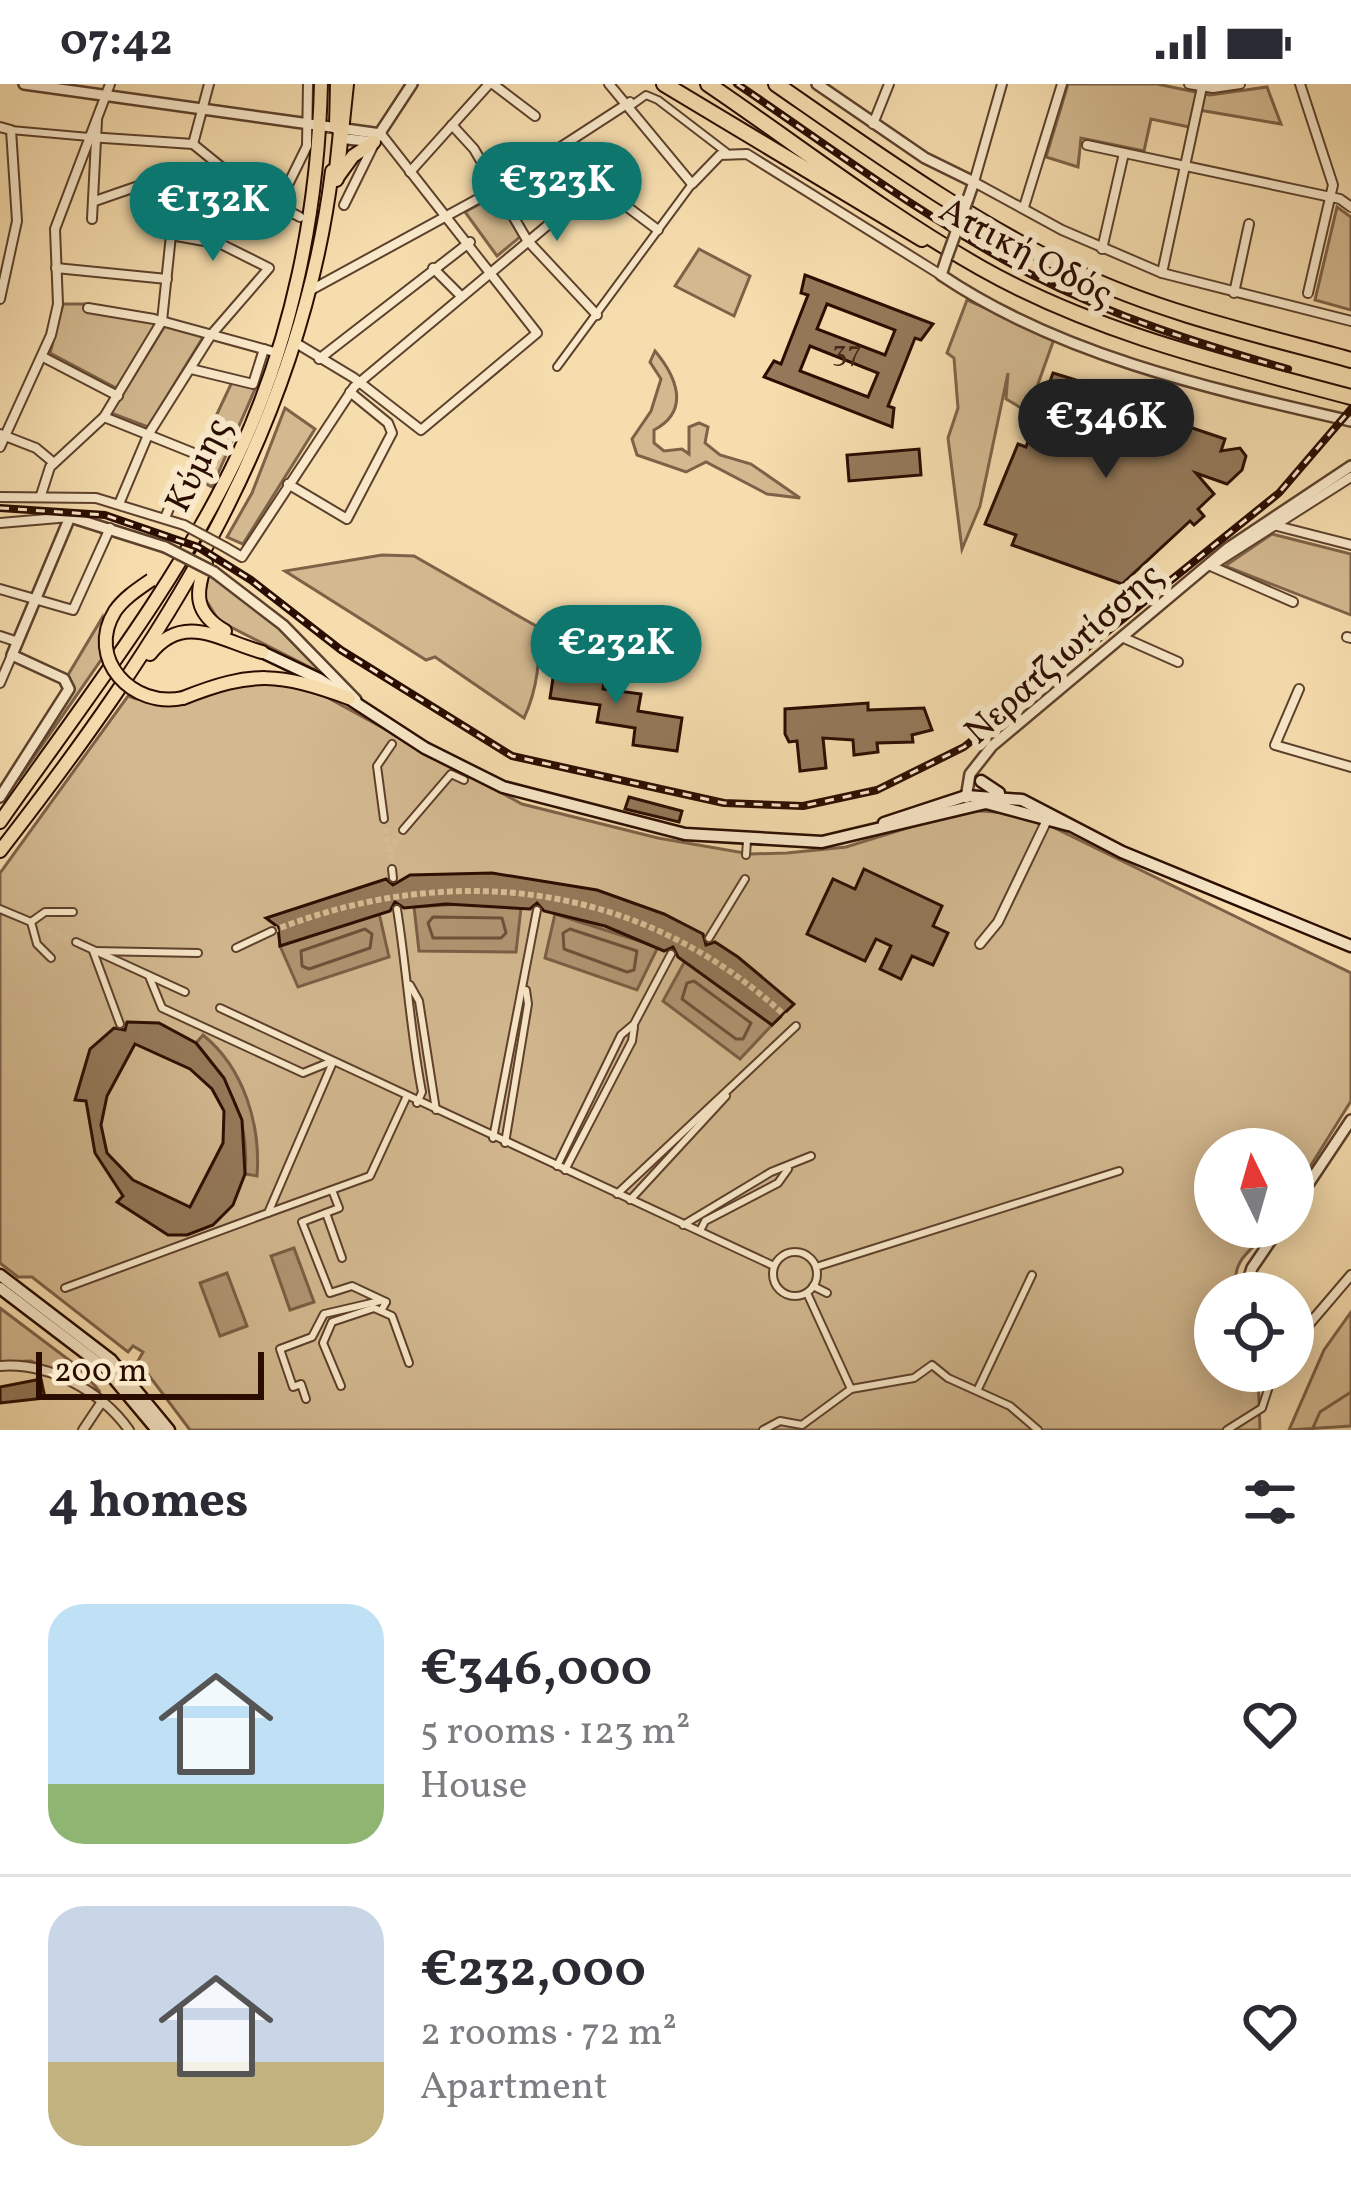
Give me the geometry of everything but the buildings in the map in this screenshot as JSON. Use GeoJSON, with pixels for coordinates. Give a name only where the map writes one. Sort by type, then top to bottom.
{"type":"FeatureCollection","features":[{"type":"Feature","properties":{"kind":"highway"},"geometry":{"type":"LineString","coordinates":[[336,179],[346,84]]}},
{"type":"Feature","properties":{"kind":"highway"},"geometry":{"type":"LineString","coordinates":[[664,84],[949,253]]}},
{"type":"Feature","properties":{"kind":"highway","name":"Αττική Οδός"},"geometry":{"type":"LineString","coordinates":[[708,84],[949,253],[1123,333],[1351,397]]}},
{"type":"Feature","properties":{"kind":"highway","name":"Αττική Οδός"},"geometry":{"type":"LineString","coordinates":[[778,85],[918,183],[1082,275],[1208,321],[1351,359]]}},
{"type":"Feature","properties":{"kind":"main road","name":"Κύμης"},"geometry":{"type":"LineString","coordinates":[[0,822],[238,454],[310,217],[321,84]]}},
{"type":"Feature","properties":{"kind":"main road","name":"Κύμης"},"geometry":{"type":"LineString","coordinates":[[0,851],[219,544],[296,343],[339,134],[337,84]]}},
{"type":"Feature","properties":{"kind":"main road"},"geometry":{"type":"LineString","coordinates":[[327,204],[346,163],[377,138]]}},
{"type":"Feature","properties":{"kind":"main road"},"geometry":{"type":"LineString","coordinates":[[189,530],[151,580],[111,618],[109,661],[122,683],[138,694],[164,701],[224,681],[258,676],[298,680],[354,701]]}},
{"type":"Feature","properties":{"kind":"main road"},"geometry":{"type":"LineString","coordinates":[[219,544],[198,583],[199,605],[215,625],[262,652]]}},
{"type":"Feature","properties":{"kind":"main road"},"geometry":{"type":"LineString","coordinates":[[104,708],[156,645],[178,632],[209,631],[262,652]]}},
{"type":"Feature","properties":{"kind":"main road","name":"Νερατζιωτίσσης"},"geometry":{"type":"LineString","coordinates":[[262,652],[354,701],[489,786],[602,815],[747,841],[805,842],[878,832],[969,798],[1007,797],[1028,802],[1068,825]]}},
{"type":"Feature","properties":{"kind":"main road"},"geometry":{"type":"LineString","coordinates":[[978,776],[1007,797]]}},
{"type":"Feature","properties":{"kind":"main road"},"geometry":{"type":"LineString","coordinates":[[969,798],[1068,825],[1351,946]]}},
{"type":"Feature","properties":{"kind":"main road","name":"Κύμης"},"geometry":{"type":"LineString","coordinates":[[0,861],[27,815]]}},
{"type":"Feature","properties":{"kind":"main road"},"geometry":{"type":"LineString","coordinates":[[0,1275],[111,1360],[169,1430]]}},
{"type":"Feature","properties":{"kind":"main road"},"geometry":{"type":"LineString","coordinates":[[0,1288],[105,1368],[157,1430]]}},
{"type":"Feature","properties":{"kind":"street"},"geometry":{"type":"LineString","coordinates":[[24,84],[109,88],[202,111],[377,138],[448,214],[535,329],[527,341],[422,430],[360,382],[296,343]]}},
{"type":"Feature","properties":{"kind":"street"},"geometry":{"type":"LineString","coordinates":[[193,144],[209,84]]}},
{"type":"Feature","properties":{"kind":"street"},"geometry":{"type":"LineString","coordinates":[[278,205],[314,126],[308,84]]}},
{"type":"Feature","properties":{"kind":"street"},"geometry":{"type":"LineString","coordinates":[[344,205],[377,138],[412,84]]}},
{"type":"Feature","properties":{"kind":"street"},"geometry":{"type":"LineString","coordinates":[[410,172],[491,84],[535,116]]}},
{"type":"Feature","properties":{"kind":"street"},"geometry":{"type":"LineString","coordinates":[[609,84],[631,104],[692,184]]}},
{"type":"Feature","properties":{"kind":"street"},"geometry":{"type":"LineString","coordinates":[[817,84],[873,124],[1102,249],[1162,273],[1351,321]]}},
{"type":"Feature","properties":{"kind":"street"},"geometry":{"type":"LineString","coordinates":[[873,124],[889,84]]}},
{"type":"Feature","properties":{"kind":"street"},"geometry":{"type":"LineString","coordinates":[[941,275],[1002,84]]}},
{"type":"Feature","properties":{"kind":"street"},"geometry":{"type":"LineString","coordinates":[[1024,207],[1062,84]]}},
{"type":"Feature","properties":{"kind":"street"},"geometry":{"type":"LineString","coordinates":[[1189,84],[1240,84]]}},
{"type":"Feature","properties":{"kind":"street"},"geometry":{"type":"LineString","coordinates":[[1300,84],[1329,161],[1333,197],[1308,293]]}},
{"type":"Feature","properties":{"kind":"street"},"geometry":{"type":"LineString","coordinates":[[1162,273],[1202,87]]}},
{"type":"Feature","properties":{"kind":"street"},"geometry":{"type":"LineString","coordinates":[[92,219],[94,138],[109,88]]}},
{"type":"Feature","properties":{"kind":"street"},"geometry":{"type":"LineString","coordinates":[[309,291],[496,189],[646,95],[726,152],[755,158],[1017,318],[1113,356],[1351,421]]}},
{"type":"Feature","properties":{"kind":"street"},"geometry":{"type":"LineString","coordinates":[[452,125],[527,240],[597,315]]}},
{"type":"Feature","properties":{"kind":"street"},"geometry":{"type":"LineString","coordinates":[[0,127],[193,144],[232,178],[300,217]]}},
{"type":"Feature","properties":{"kind":"street"},"geometry":{"type":"LineString","coordinates":[[0,299],[16,242],[11,130]]}},
{"type":"Feature","properties":{"kind":"street"},"geometry":{"type":"LineString","coordinates":[[0,447],[43,357],[58,304],[55,230],[94,138]]}},
{"type":"Feature","properties":{"kind":"street"},"geometry":{"type":"LineString","coordinates":[[1087,146],[1333,197],[1351,208]]}},
{"type":"Feature","properties":{"kind":"street"},"geometry":{"type":"LineString","coordinates":[[557,367],[692,184],[726,152]]}},
{"type":"Feature","properties":{"kind":"street"},"geometry":{"type":"LineString","coordinates":[[1102,249],[1124,154]]}},
{"type":"Feature","properties":{"kind":"street"},"geometry":{"type":"LineString","coordinates":[[0,163],[14,167]]}},
{"type":"Feature","properties":{"kind":"street"},"geometry":{"type":"LineString","coordinates":[[40,495],[54,463],[104,417],[162,321],[181,174],[95,201]]}},
{"type":"Feature","properties":{"kind":"street"},"geometry":{"type":"LineString","coordinates":[[0,497],[40,495],[119,504],[165,518],[242,557],[350,392],[596,184],[658,230]]}},
{"type":"Feature","properties":{"kind":"street"},"geometry":{"type":"LineString","coordinates":[[0,211],[17,213]]}},
{"type":"Feature","properties":{"kind":"street"},"geometry":{"type":"LineString","coordinates":[[1234,293],[1249,224]]}},
{"type":"Feature","properties":{"kind":"street"},"geometry":{"type":"LineString","coordinates":[[119,504],[148,435],[211,335],[270,266],[221,244],[171,235]]}},
{"type":"Feature","properties":{"kind":"street"},"geometry":{"type":"LineString","coordinates":[[319,359],[470,242]]}},
{"type":"Feature","properties":{"kind":"street"},"geometry":{"type":"LineString","coordinates":[[56,268],[167,279]]}},
{"type":"Feature","properties":{"kind":"street"},"geometry":{"type":"LineString","coordinates":[[434,268],[460,295]]}},
{"type":"Feature","properties":{"kind":"street"},"geometry":{"type":"LineString","coordinates":[[88,308],[162,321],[271,351],[253,384],[191,369]]}},
{"type":"Feature","properties":{"kind":"street"},"geometry":{"type":"LineString","coordinates":[[43,357],[118,396]]}},
{"type":"Feature","properties":{"kind":"street"},"geometry":{"type":"LineString","coordinates":[[288,484],[346,519],[392,433],[391,425],[350,392]]}},
{"type":"Feature","properties":{"kind":"street"},"geometry":{"type":"LineString","coordinates":[[104,417],[196,454]]}},
{"type":"Feature","properties":{"kind":"street"},"geometry":{"type":"LineString","coordinates":[[3,435],[54,463]]}},
{"type":"Feature","properties":{"kind":"street","name":"Νερατζιωτίσσης"},"geometry":{"type":"LineString","coordinates":[[969,798],[992,746],[1190,579],[1351,466]]}},
{"type":"Feature","properties":{"kind":"street"},"geometry":{"type":"LineString","coordinates":[[165,518],[182,477]]}},
{"type":"Feature","properties":{"kind":"street","name":"Νερατζιωτίσσης"},"geometry":{"type":"LineString","coordinates":[[1190,579],[1351,477]]}},
{"type":"Feature","properties":{"kind":"street"},"geometry":{"type":"LineString","coordinates":[[0,523],[70,517],[0,682]]}},
{"type":"Feature","properties":{"kind":"street","name":"Νερατζιωτίσσης"},"geometry":{"type":"LineString","coordinates":[[70,517],[111,526],[214,572],[283,625],[354,701]]}},
{"type":"Feature","properties":{"kind":"street"},"geometry":{"type":"LineString","coordinates":[[1275,525],[1351,545]]}},
{"type":"Feature","properties":{"kind":"street"},"geometry":{"type":"LineString","coordinates":[[0,589],[73,610],[111,526]]}},
{"type":"Feature","properties":{"kind":"street"},"geometry":{"type":"LineString","coordinates":[[1212,566],[1293,602]]}},
{"type":"Feature","properties":{"kind":"street"},"geometry":{"type":"LineString","coordinates":[[0,636],[18,642]]}},
{"type":"Feature","properties":{"kind":"street"},"geometry":{"type":"LineString","coordinates":[[1124,638],[1178,662]]}},
{"type":"Feature","properties":{"kind":"street"},"geometry":{"type":"LineString","coordinates":[[0,797],[69,689],[64,679],[12,655]]}},
{"type":"Feature","properties":{"kind":"street"},"geometry":{"type":"LineString","coordinates":[[1299,689],[1275,745],[1351,767]]}},
{"type":"Feature","properties":{"kind":"street"},"geometry":{"type":"LineString","coordinates":[[384,819],[377,766],[392,744]]}},
{"type":"Feature","properties":{"kind":"street"},"geometry":{"type":"LineString","coordinates":[[403,830],[451,774],[464,780]]}},
{"type":"Feature","properties":{"kind":"street"},"geometry":{"type":"LineString","coordinates":[[980,944],[998,922],[1048,818]]}},
{"type":"Feature","properties":{"kind":"street"},"geometry":{"type":"LineString","coordinates":[[746,855],[747,841]]}},
{"type":"Feature","properties":{"kind":"street"},"geometry":{"type":"LineString","coordinates":[[709,938],[745,879]]}},
{"type":"Feature","properties":{"kind":"street"},"geometry":{"type":"LineString","coordinates":[[0,909],[31,922]]}},
{"type":"Feature","properties":{"kind":"street"},"geometry":{"type":"LineString","coordinates":[[398,909],[410,986],[419,1001],[436,1112]]}},
{"type":"Feature","properties":{"kind":"street"},"geometry":{"type":"LineString","coordinates":[[505,1143],[528,1004],[525,987],[537,910]]}},
{"type":"Feature","properties":{"kind":"street"},"geometry":{"type":"LineString","coordinates":[[31,922],[46,912],[73,912]]}},
{"type":"Feature","properties":{"kind":"street"},"geometry":{"type":"LineString","coordinates":[[31,922],[37,944],[51,958]]}},
{"type":"Feature","properties":{"kind":"street"},"geometry":{"type":"LineString","coordinates":[[236,948],[272,931]]}},
{"type":"Feature","properties":{"kind":"street"},"geometry":{"type":"LineString","coordinates":[[76,942],[185,992]]}},
{"type":"Feature","properties":{"kind":"street"},"geometry":{"type":"LineString","coordinates":[[93,951],[198,953]]}},
{"type":"Feature","properties":{"kind":"street"},"geometry":{"type":"LineString","coordinates":[[93,951],[120,1024]]}},
{"type":"Feature","properties":{"kind":"street"},"geometry":{"type":"LineString","coordinates":[[561,1168],[621,1035],[634,1024],[671,954]]}},
{"type":"Feature","properties":{"kind":"street"},"geometry":{"type":"LineString","coordinates":[[149,976],[162,1008],[303,1073],[334,1061]]}},
{"type":"Feature","properties":{"kind":"street"},"geometry":{"type":"LineString","coordinates":[[410,986],[405,1003],[422,1091],[417,1103]]}},
{"type":"Feature","properties":{"kind":"street"},"geometry":{"type":"LineString","coordinates":[[493,1138],[516,1003],[525,987]]}},
{"type":"Feature","properties":{"kind":"street"},"geometry":{"type":"LineString","coordinates":[[220,1008],[774,1266]]}},
{"type":"Feature","properties":{"kind":"street"},"geometry":{"type":"LineString","coordinates":[[630,1201],[635,1189],[721,1108],[728,1093],[796,1026]]}},
{"type":"Feature","properties":{"kind":"street"},"geometry":{"type":"LineString","coordinates":[[268,1213],[334,1061]]}},
{"type":"Feature","properties":{"kind":"street"},"geometry":{"type":"LineString","coordinates":[[617,1194],[712,1100],[728,1093]]}},
{"type":"Feature","properties":{"kind":"street"},"geometry":{"type":"LineString","coordinates":[[65,1288],[370,1176],[406,1098]]}},
{"type":"Feature","properties":{"kind":"street"},"geometry":{"type":"LineString","coordinates":[[1314,1176],[1351,1120]]}},
{"type":"Feature","properties":{"kind":"street"},"geometry":{"type":"LineString","coordinates":[[683,1225],[771,1172],[811,1156]]}},
{"type":"Feature","properties":{"kind":"street"},"geometry":{"type":"LineString","coordinates":[[700,1232],[705,1221],[778,1183],[788,1169]]}},
{"type":"Feature","properties":{"kind":"street"},"geometry":{"type":"LineString","coordinates":[[816,1268],[1119,1171]]}},
{"type":"Feature","properties":{"kind":"street"},"geometry":{"type":"LineString","coordinates":[[332,1190],[339,1208],[302,1222],[330,1293],[352,1286],[383,1307]]}},
{"type":"Feature","properties":{"kind":"street"},"geometry":{"type":"LineString","coordinates":[[326,1213],[342,1258]]}},
{"type":"Feature","properties":{"kind":"street"},"geometry":{"type":"LineString","coordinates":[[774,1266],[791,1252],[806,1255],[816,1268]]}},
{"type":"Feature","properties":{"kind":"street"},"geometry":{"type":"LineString","coordinates":[[774,1266],[780,1290],[793,1296],[810,1289],[827,1293]]}},
{"type":"Feature","properties":{"kind":"street"},"geometry":{"type":"LineString","coordinates":[[816,1268],[810,1289],[851,1389]]}},
{"type":"Feature","properties":{"kind":"street"},"geometry":{"type":"LineString","coordinates":[[978,1389],[1032,1275]]}},
{"type":"Feature","properties":{"kind":"street"},"geometry":{"type":"LineString","coordinates":[[1314,1318],[1351,1275]]}},
{"type":"Feature","properties":{"kind":"street"},"geometry":{"type":"LineString","coordinates":[[306,1399],[301,1384],[292,1387],[280,1349],[312,1337],[326,1314],[375,1299],[392,1316],[409,1363]]}},
{"type":"Feature","properties":{"kind":"street"},"geometry":{"type":"LineString","coordinates":[[341,1387],[323,1343],[332,1322],[383,1307]]}},
{"type":"Feature","properties":{"kind":"street"},"geometry":{"type":"LineString","coordinates":[[0,1366],[26,1364],[52,1373],[103,1400],[129,1430]]}},
{"type":"Feature","properties":{"kind":"street"},"geometry":{"type":"LineString","coordinates":[[763,1430],[780,1421],[802,1425],[851,1389],[914,1378],[932,1365],[1038,1430]]}},
{"type":"Feature","properties":{"kind":"street"},"geometry":{"type":"LineString","coordinates":[[1227,1430],[1262,1408],[1267,1392]]}},
{"type":"Feature","properties":{"kind":"street"},"geometry":{"type":"LineString","coordinates":[[83,1430],[103,1400]]}},
{"type":"Feature","properties":{"kind":"shaded area"},"geometry":{"type":"Polygon","coordinates":[[[1068,84],[1157,84],[1210,95],[1267,87],[1281,124],[1193,109],[1189,127],[1151,119],[1144,151],[1081,138],[1078,167],[1046,157],[1068,84]]]}},
{"type":"Feature","properties":{"kind":"shaded area"},"geometry":{"type":"Polygon","coordinates":[[[496,195],[520,237],[497,256],[465,212],[496,195]]]}},
{"type":"Feature","properties":{"kind":"shaded area"},"geometry":{"type":"Polygon","coordinates":[[[1337,207],[1351,217],[1351,310],[1315,300],[1337,207]]]}},
{"type":"Feature","properties":{"kind":"shaded area"},"geometry":{"type":"Polygon","coordinates":[[[699,249],[750,276],[734,316],[675,286],[699,249]]]}},
{"type":"Feature","properties":{"kind":"shaded area"},"geometry":{"type":"Polygon","coordinates":[[[967,300],[1054,339],[1028,412],[1006,399],[1008,373],[980,506],[962,549],[948,438],[958,408],[954,358],[947,353],[967,300]]]}},
{"type":"Feature","properties":{"kind":"shaded area"},"geometry":{"type":"Polygon","coordinates":[[[63,304],[84,304],[85,310],[157,323],[118,389],[50,353],[63,304]]]}},
{"type":"Feature","properties":{"kind":"shaded area"},"geometry":{"type":"Polygon","coordinates":[[[166,324],[205,334],[148,427],[111,413],[166,324]]]}},
{"type":"Feature","properties":{"kind":"shaded area"},"geometry":{"type":"Polygon","coordinates":[[[655,351],[669,371],[676,403],[666,422],[654,430],[654,443],[664,451],[682,449],[689,454],[689,427],[699,423],[708,427],[705,443],[720,455],[751,464],[800,498],[767,494],[706,462],[686,472],[637,455],[632,439],[651,411],[661,379],[650,362],[655,351]]]}},
{"type":"Feature","properties":{"kind":"shaded area"},"geometry":{"type":"Polygon","coordinates":[[[232,382],[256,387],[212,487],[187,474],[196,457],[207,461],[212,453],[201,448],[232,382]]]}},
{"type":"Feature","properties":{"kind":"shaded area"},"geometry":{"type":"Polygon","coordinates":[[[285,408],[315,429],[243,544],[227,537],[252,493],[285,408]]]}},
{"type":"Feature","properties":{"kind":"shaded area"},"geometry":{"type":"Polygon","coordinates":[[[1272,534],[1351,554],[1351,615],[1225,566],[1272,534]]]}},
{"type":"Feature","properties":{"kind":"shaded area"},"geometry":{"type":"Polygon","coordinates":[[[382,555],[414,556],[536,626],[537,673],[524,718],[435,657],[426,660],[285,571],[382,555]]]}},
{"type":"Feature","properties":{"kind":"shaded area"},"geometry":{"type":"Polygon","coordinates":[[[209,573],[282,630],[331,678],[219,621],[204,597],[209,573]]]}},
{"type":"Feature","properties":{"kind":"shaded area"},"geometry":{"type":"Polygon","coordinates":[[[102,618],[103,657],[18,780],[73,690],[68,675],[102,618]]]}},
{"type":"Feature","properties":{"kind":"shaded area"},"geometry":{"type":"Polygon","coordinates":[[[256,679],[310,688],[522,804],[658,838],[750,854],[846,847],[965,810],[1026,814],[1351,973],[1351,1101],[1314,1160],[1314,1128],[1194,1128],[1194,1248],[1252,1248],[1237,1272],[1194,1272],[1194,1392],[1259,1392],[1260,1430],[190,1430],[138,1361],[143,1352],[133,1346],[128,1352],[32,1277],[18,1277],[0,1263],[0,873],[128,696],[176,702],[256,679]]]}},
{"type":"Feature","properties":{"kind":"shaded area"},"geometry":{"type":"Polygon","coordinates":[[[0,1308],[81,1369],[100,1392],[31,1361],[0,1362],[0,1308]]]}},
{"type":"Feature","properties":{"kind":"shaded area"},"geometry":{"type":"Polygon","coordinates":[[[1351,1312],[1351,1426],[1289,1430],[1306,1392],[1314,1392],[1314,1373],[1351,1312]]]}},
{"type":"Feature","properties":{"kind":"water"},"geometry":{"type":"Polygon","coordinates":[[[414,907],[521,908],[516,952],[419,951],[414,907]]]}},
{"type":"Feature","properties":{"kind":"water"},"geometry":{"type":"Polygon","coordinates":[[[379,913],[389,957],[298,987],[280,946],[379,913]]]}},
{"type":"Feature","properties":{"kind":"water"},"geometry":{"type":"Polygon","coordinates":[[[555,914],[658,947],[637,990],[545,958],[555,914]]]}},
{"type":"Feature","properties":{"kind":"water"},"geometry":{"type":"Polygon","coordinates":[[[685,961],[772,1025],[740,1059],[663,1001],[685,961]]]}},
{"type":"Feature","properties":{"kind":"water"},"geometry":{"type":"Polygon","coordinates":[[[203,1035],[229,1064],[247,1099],[256,1137],[257,1176],[245,1174],[241,1120],[228,1088],[196,1043],[203,1035]]]}},
{"type":"Feature","properties":{"kind":"water"},"geometry":{"type":"Polygon","coordinates":[[[294,1248],[314,1302],[290,1310],[271,1256],[294,1248]]]}},
{"type":"Feature","properties":{"kind":"water"},"geometry":{"type":"Polygon","coordinates":[[[227,1273],[247,1326],[220,1336],[200,1283],[227,1273]]]}},
{"type":"Feature","properties":{"kind":"waterway"},"geometry":{"type":"LineString","coordinates":[[1312,1430],[1320,1412],[1351,1392]]}},
{"type":"Feature","properties":{"kind":"tunnel"},"geometry":{"type":"LineString","coordinates":[[384,819],[392,869]]}},
{"type":"Feature","properties":{"kind":"tunnel"},"geometry":{"type":"LineString","coordinates":[[389,852],[403,830]]}},
{"type":"Feature","properties":{"kind":"tunnel"},"geometry":{"type":"LineString","coordinates":[[272,931],[342,908],[412,895],[481,891],[549,897],[616,914],[679,941],[739,978],[796,1026]]}},
{"type":"Feature","properties":{"kind":"tunnel"},"geometry":{"type":"LineString","coordinates":[[31,922],[76,942]]}},
{"type":"Feature","properties":{"kind":"tunnel"},"geometry":{"type":"LineString","coordinates":[[1248,1392],[1249,1430]]}},
{"type":"Feature","properties":{"kind":"railway"},"geometry":{"type":"LineString","coordinates":[[737,84],[917,207],[1030,274],[1156,328],[1288,369]]}},
{"type":"Feature","properties":{"kind":"railway"},"geometry":{"type":"LineString","coordinates":[[0,508],[105,515],[198,547],[251,580],[341,650],[512,756],[724,803],[803,806],[877,790],[964,747],[1279,493],[1351,409]]}}]}
